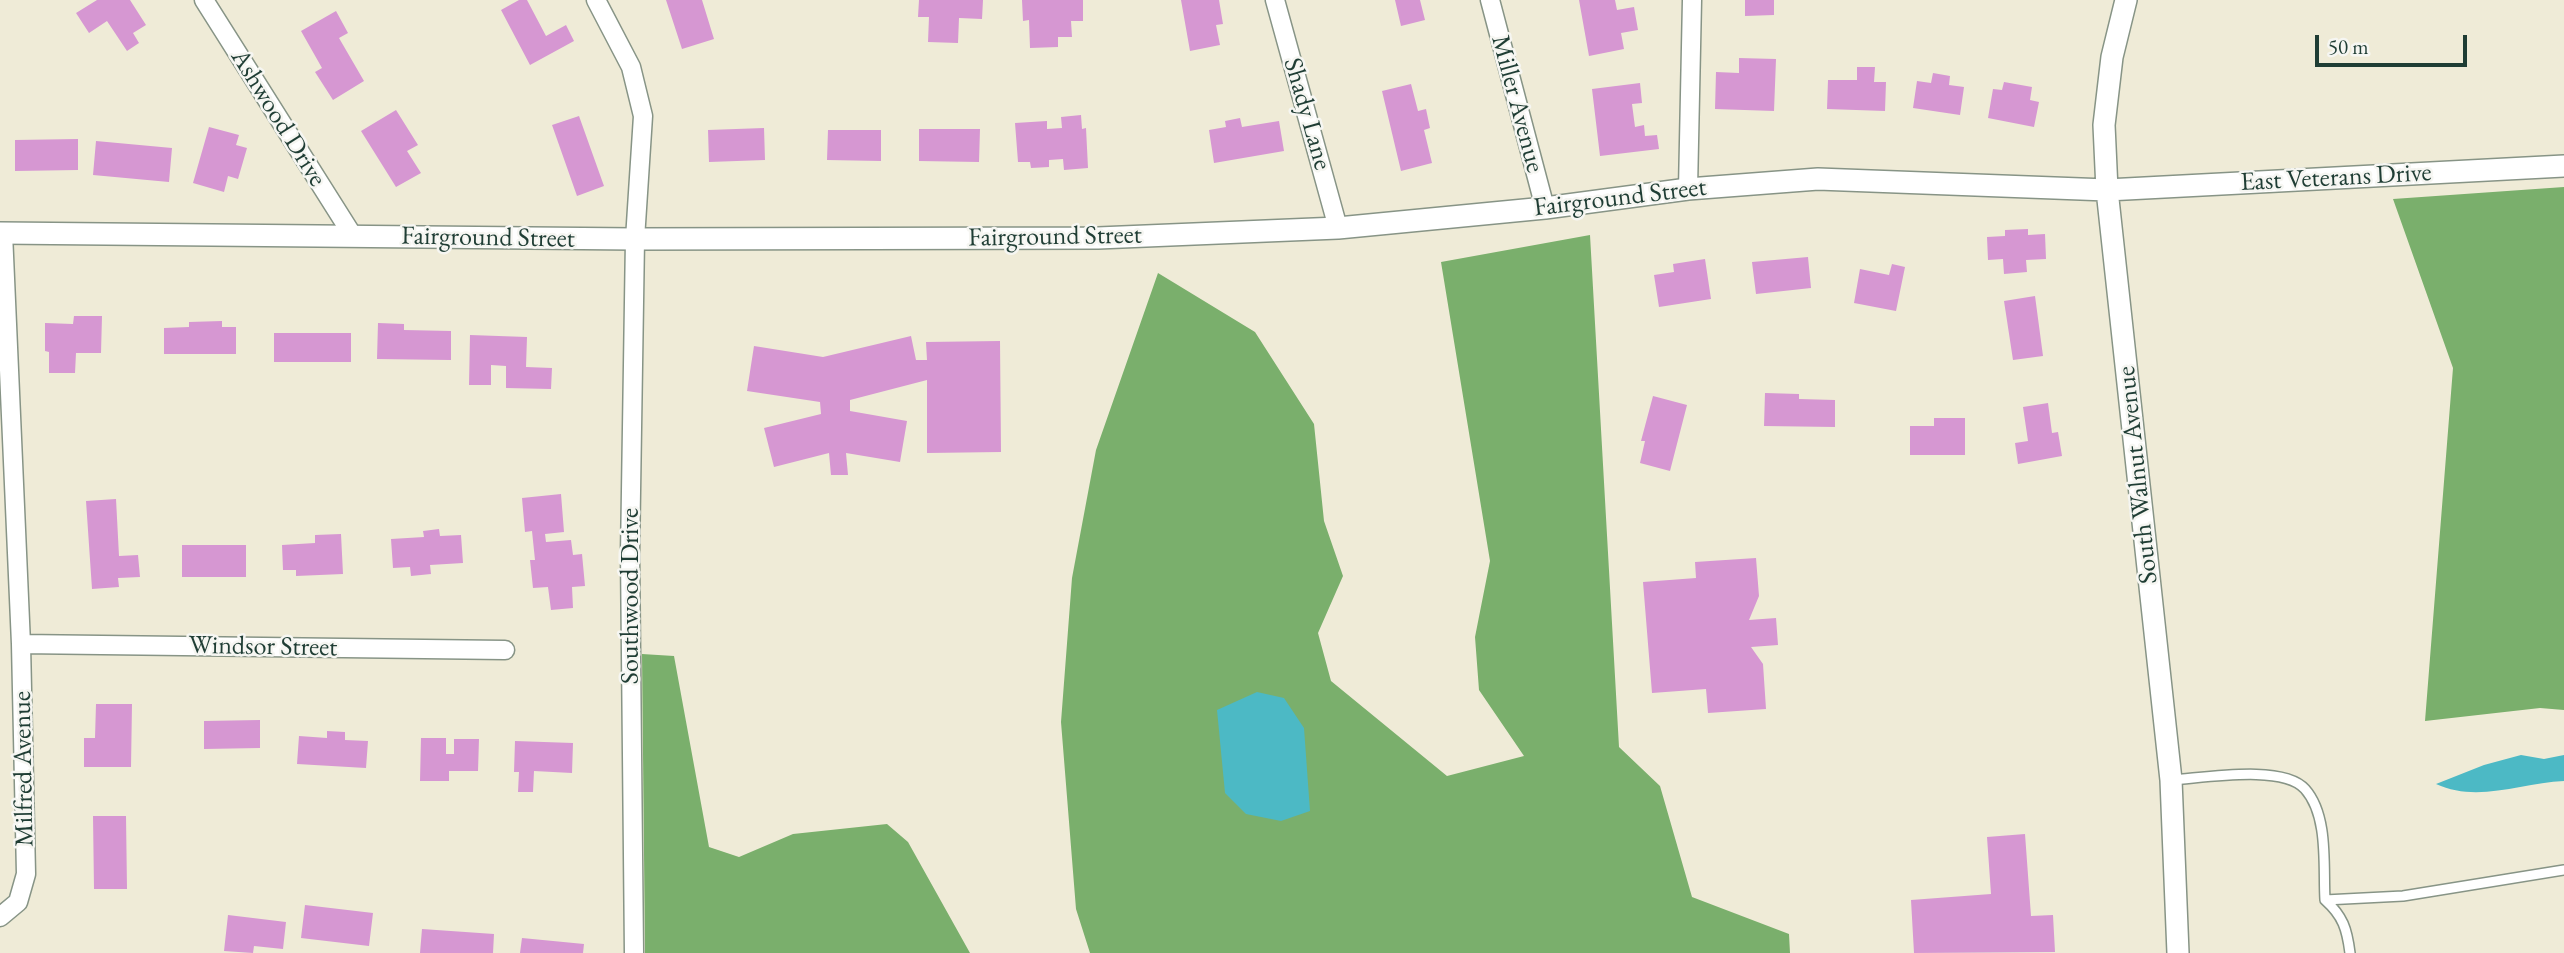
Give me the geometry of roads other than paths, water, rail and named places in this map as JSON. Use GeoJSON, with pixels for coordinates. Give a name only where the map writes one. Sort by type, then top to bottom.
{"type":"FeatureCollection","features":[{"type":"Feature","properties":{"kind":"street","name":"Ashwood Drive"},"geometry":{"type":"LineString","coordinates":[[204,0],[352,236]]}},
{"type":"Feature","properties":{"kind":"street","name":"Southwood Drive"},"geometry":{"type":"LineString","coordinates":[[596,0],[631,67],[643,116],[635,239],[629,554],[634,953]]}},
{"type":"Feature","properties":{"kind":"street","name":"Shady Lane"},"geometry":{"type":"LineString","coordinates":[[1275,0],[1338,228]]}},
{"type":"Feature","properties":{"kind":"street","name":"Miller Avenue"},"geometry":{"type":"LineString","coordinates":[[1490,0],[1545,208]]}},
{"type":"Feature","properties":{"kind":"street"},"geometry":{"type":"LineString","coordinates":[[1688,189],[1692,0]]}},
{"type":"Feature","properties":{"kind":"street","name":"South Walnut Avenue"},"geometry":{"type":"LineString","coordinates":[[2126,0],[2112,57],[2104,125],[2107,190],[2171,780],[2178,953]]}},
{"type":"Feature","properties":{"kind":"street","name":"East Veterans Drive"},"geometry":{"type":"LineString","coordinates":[[2107,190],[2564,166]]}},
{"type":"Feature","properties":{"kind":"street","name":"Fairground Street"},"geometry":{"type":"LineString","coordinates":[[1,233],[635,239],[1098,238],[1338,228],[1545,208],[1688,189],[1818,179],[2107,190]]}},
{"type":"Feature","properties":{"kind":"street","name":"Milfred Avenue"},"geometry":{"type":"LineString","coordinates":[[0,917],[18,902],[26,874],[21,644],[1,233]]}},
{"type":"Feature","properties":{"kind":"street","name":"Windsor Street"},"geometry":{"type":"LineString","coordinates":[[21,644],[505,650]]}},
{"type":"Feature","properties":{"kind":"lane"},"geometry":{"type":"LineString","coordinates":[[2171,780],[2268,775],[2286,778],[2305,788],[2316,811],[2322,839],[2325,900],[2341,914],[2347,930],[2350,953]]}},
{"type":"Feature","properties":{"kind":"lane"},"geometry":{"type":"LineString","coordinates":[[2325,900],[2403,896],[2564,870]]}},
{"type":"Feature","properties":{"kind":"water"},"geometry":{"type":"Polygon","coordinates":[[[1257,692],[1284,698],[1304,728],[1310,811],[1281,821],[1246,814],[1225,793],[1217,710],[1257,692]]]}},
{"type":"Feature","properties":{"kind":"water"},"geometry":{"type":"Polygon","coordinates":[[[2521,755],[2544,759],[2564,755],[2564,781],[2483,792],[2467,792],[2436,784],[2484,765],[2521,755]]]}}]}
